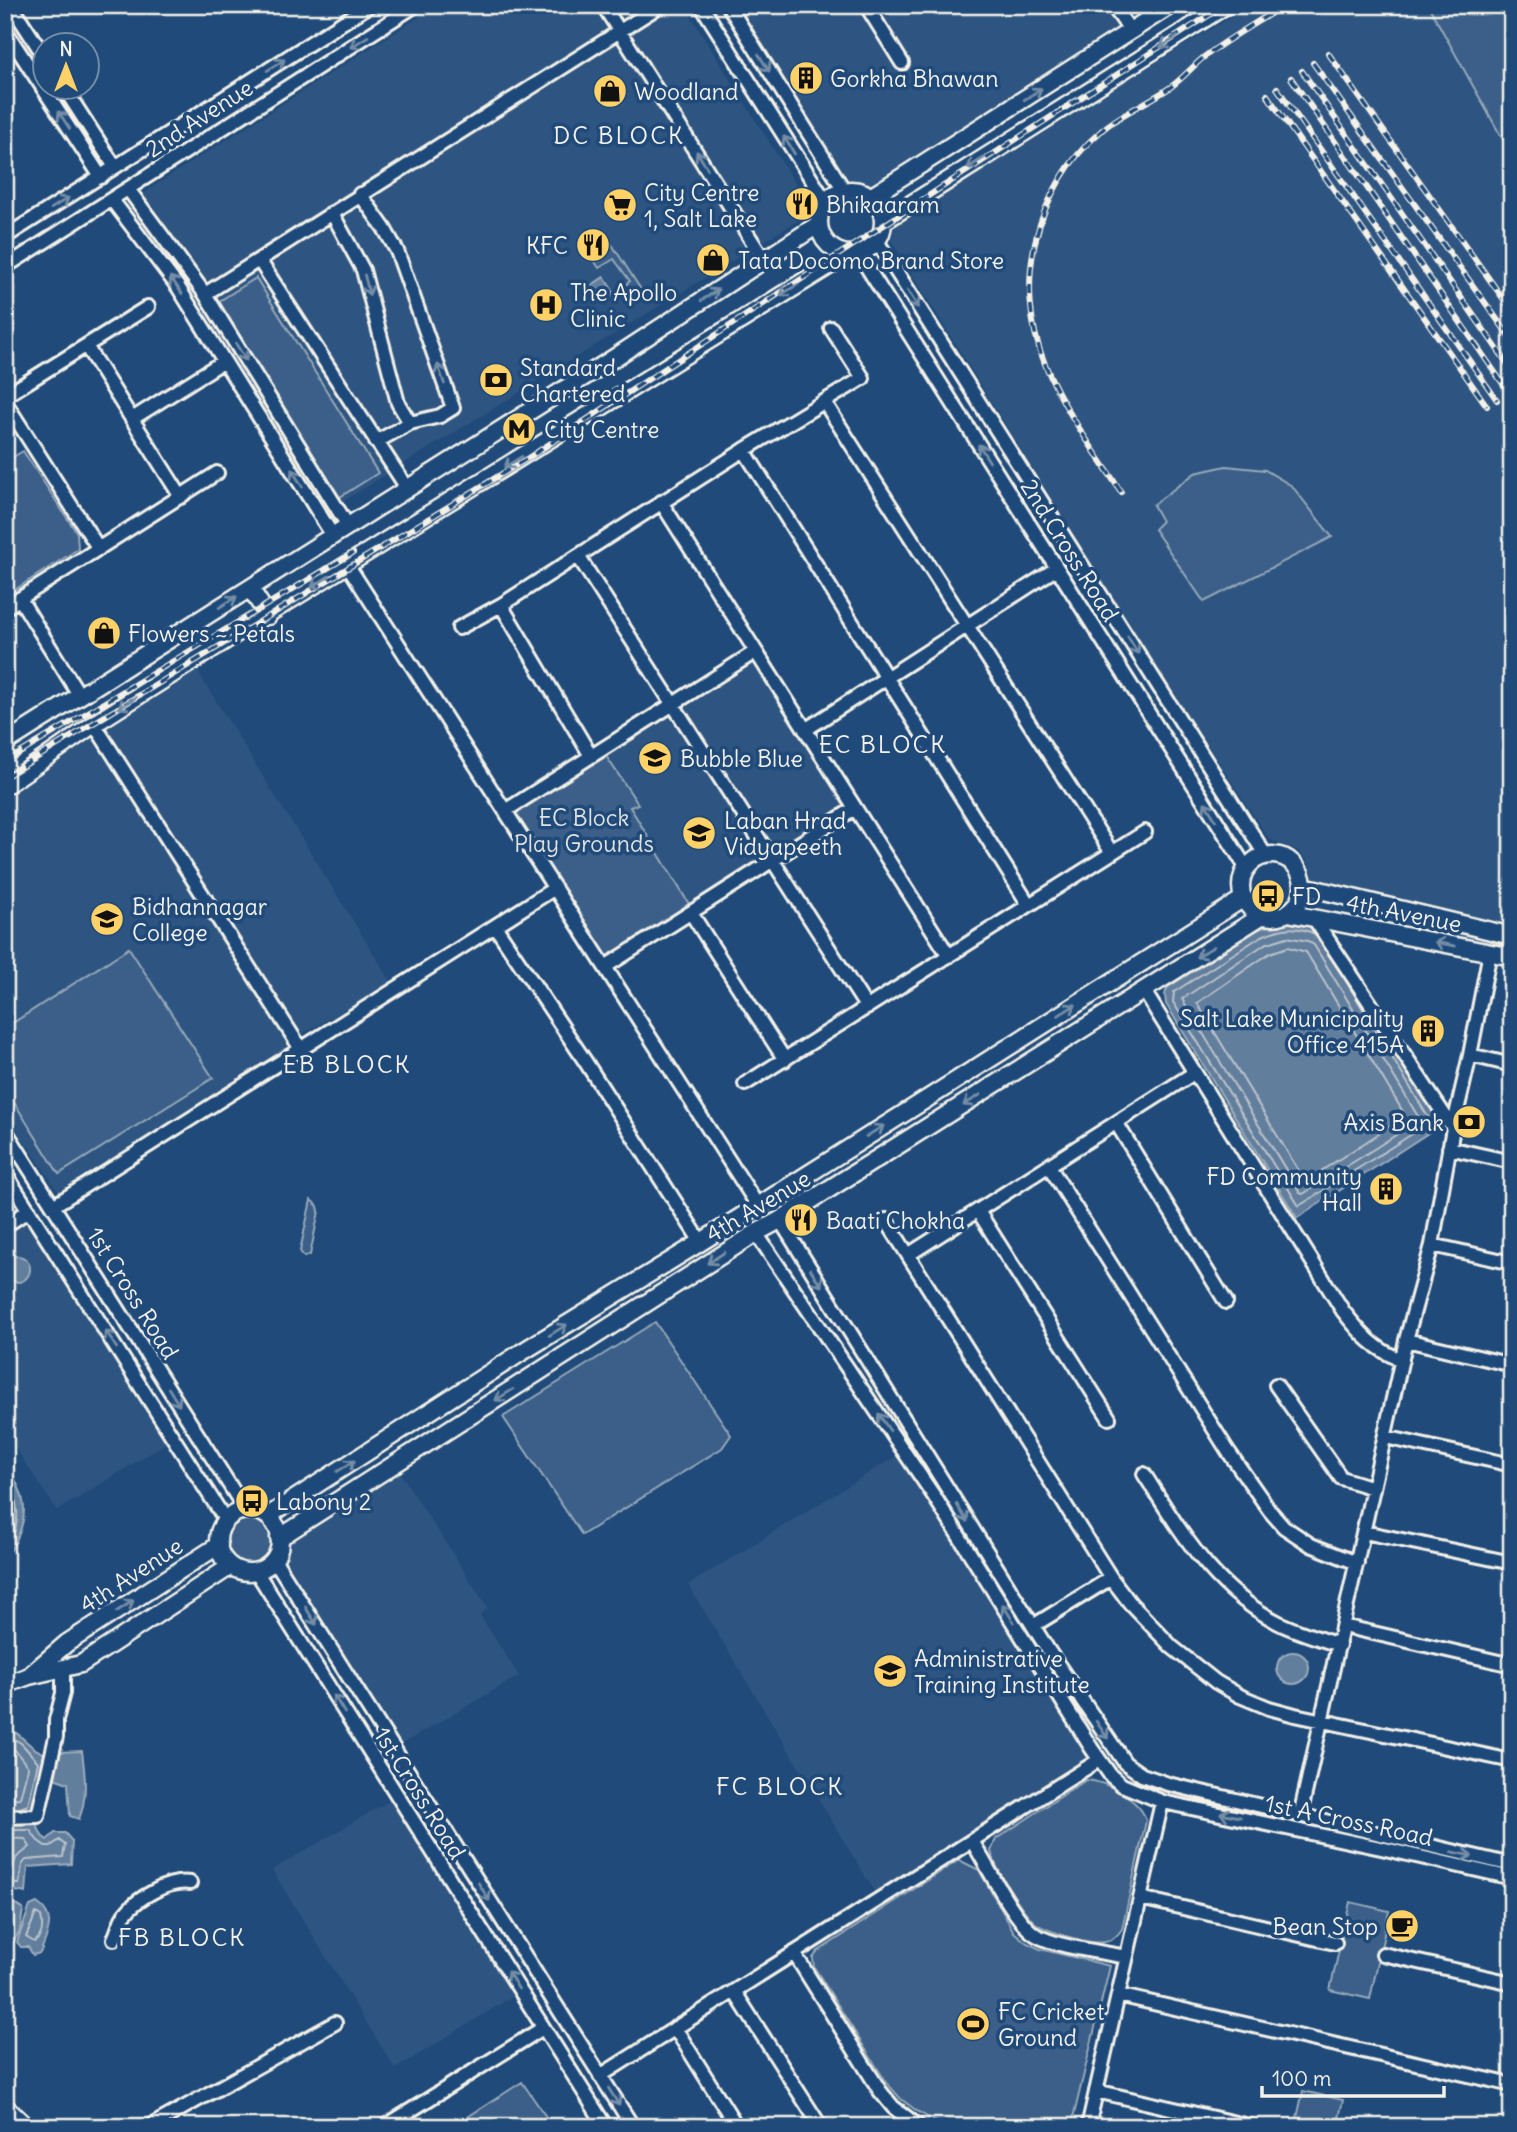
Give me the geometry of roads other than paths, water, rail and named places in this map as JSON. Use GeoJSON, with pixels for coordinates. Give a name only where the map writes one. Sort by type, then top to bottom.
{"type":"FeatureCollection","features":[{"type":"Feature","properties":{"kind":"main road"},"geometry":{"type":"LineString","coordinates":[[872,196],[1171,5]]}},
{"type":"Feature","properties":{"kind":"main road"},"geometry":{"type":"LineString","coordinates":[[884,221],[1226,5]]}},
{"type":"Feature","properties":{"kind":"main road"},"geometry":{"type":"LineString","coordinates":[[5,786],[94,724],[347,564],[853,254],[867,250],[882,233],[884,221],[879,204],[872,196],[859,190],[844,190],[825,202],[819,224],[823,239],[835,250],[853,254]]}},
{"type":"Feature","properties":{"kind":"main road"},"geometry":{"type":"LineString","coordinates":[[5,743],[614,358],[819,224]]}},
{"type":"Feature","properties":{"kind":"main road"},"geometry":{"type":"LineString","coordinates":[[250,588],[268,615]]}},
{"type":"Feature","properties":{"kind":"main road"},"geometry":{"type":"LineString","coordinates":[[1266,856],[1276,856],[1293,863],[1303,886],[1296,905],[1280,916],[1262,915],[1250,908],[1241,886],[1247,869],[1256,859],[1266,856]]}},
{"type":"Feature","properties":{"kind":"main road","name":"4th Avenue"},"geometry":{"type":"LineString","coordinates":[[1303,886],[1512,936]]}},
{"type":"Feature","properties":{"kind":"main road","name":"4th Avenue"},"geometry":{"type":"LineString","coordinates":[[268,1516],[523,1352],[1244,898]]}},
{"type":"Feature","properties":{"kind":"main road","name":"4th Avenue"},"geometry":{"type":"LineString","coordinates":[[1288,913],[1512,957]]}},
{"type":"Feature","properties":{"kind":"main road","name":"4th Avenue"},"geometry":{"type":"LineString","coordinates":[[279,1538],[756,1233],[998,1084],[1262,915]]}},
{"type":"Feature","properties":{"kind":"main road"},"geometry":{"type":"LineString","coordinates":[[986,1062],[998,1084]]}},
{"type":"Feature","properties":{"kind":"main road"},"geometry":{"type":"LineString","coordinates":[[838,1155],[853,1174]]}},
{"type":"Feature","properties":{"kind":"main road"},"geometry":{"type":"LineString","coordinates":[[523,1352],[538,1373]]}},
{"type":"Feature","properties":{"kind":"main road"},"geometry":{"type":"LineString","coordinates":[[246,1511],[268,1516],[277,1529],[279,1538],[274,1559],[265,1568],[246,1572],[232,1566],[220,1552],[219,1545],[219,1531],[226,1521],[233,1515],[246,1511]]}},
{"type":"Feature","properties":{"kind":"main road","name":"4th Avenue"},"geometry":{"type":"LineString","coordinates":[[29,1676],[67,1643],[219,1545]]}},
{"type":"Feature","properties":{"kind":"main road"},"geometry":{"type":"LineString","coordinates":[[5,1685],[29,1676],[81,1664],[232,1566]]}},
{"type":"Feature","properties":{"kind":"street"},"geometry":{"type":"LineString","coordinates":[[11,5],[32,37]]}},
{"type":"Feature","properties":{"kind":"street","name":"2nd Avenue"},"geometry":{"type":"LineString","coordinates":[[5,237],[370,5]]}},
{"type":"Feature","properties":{"kind":"street","name":"2nd Avenue"},"geometry":{"type":"LineString","coordinates":[[5,267],[416,5]]}},
{"type":"Feature","properties":{"kind":"street"},"geometry":{"type":"LineString","coordinates":[[603,5],[764,260]]}},
{"type":"Feature","properties":{"kind":"street"},"geometry":{"type":"LineString","coordinates":[[205,294],[661,5]]}},
{"type":"Feature","properties":{"kind":"street"},"geometry":{"type":"LineString","coordinates":[[701,5],[825,202]]}},
{"type":"Feature","properties":{"kind":"street"},"geometry":{"type":"LineString","coordinates":[[727,5],[844,190]]}},
{"type":"Feature","properties":{"kind":"street"},"geometry":{"type":"LineString","coordinates":[[866,5],[902,63]]}},
{"type":"Feature","properties":{"kind":"street"},"geometry":{"type":"LineString","coordinates":[[1112,5],[1131,31]]}},
{"type":"Feature","properties":{"kind":"street"},"geometry":{"type":"LineString","coordinates":[[5,30],[101,177]]}},
{"type":"Feature","properties":{"kind":"street"},"geometry":{"type":"LineString","coordinates":[[73,102],[115,167]]}},
{"type":"Feature","properties":{"kind":"street"},"geometry":{"type":"LineString","coordinates":[[167,135],[179,156]]}},
{"type":"Feature","properties":{"kind":"street"},"geometry":{"type":"LineString","coordinates":[[128,189],[205,294],[348,526]]}},
{"type":"Feature","properties":{"kind":"street"},"geometry":{"type":"LineString","coordinates":[[360,194],[397,251],[453,408],[440,416],[410,423],[376,442]]}},
{"type":"Feature","properties":{"kind":"street"},"geometry":{"type":"LineString","coordinates":[[112,200],[178,287],[333,536]]}},
{"type":"Feature","properties":{"kind":"street"},"geometry":{"type":"LineString","coordinates":[[332,213],[363,270],[398,403],[410,423]]}},
{"type":"Feature","properties":{"kind":"street","name":"2nd Cross Road"},"geometry":{"type":"LineString","coordinates":[[877,241],[1266,856]]}},
{"type":"Feature","properties":{"kind":"street","name":"2nd Cross Road"},"geometry":{"type":"LineString","coordinates":[[853,254],[1057,568],[1247,869]]}},
{"type":"Feature","properties":{"kind":"street"},"geometry":{"type":"LineString","coordinates":[[259,260],[407,488]]}},
{"type":"Feature","properties":{"kind":"street"},"geometry":{"type":"LineString","coordinates":[[5,396],[148,307]]}},
{"type":"Feature","properties":{"kind":"street"},"geometry":{"type":"LineString","coordinates":[[201,325],[218,314]]}},
{"type":"Feature","properties":{"kind":"street"},"geometry":{"type":"LineString","coordinates":[[459,628],[863,378],[831,328]]}},
{"type":"Feature","properties":{"kind":"street"},"geometry":{"type":"LineString","coordinates":[[86,345],[181,497]]}},
{"type":"Feature","properties":{"kind":"street"},"geometry":{"type":"LineString","coordinates":[[132,419],[224,361]]}},
{"type":"Feature","properties":{"kind":"street"},"geometry":{"type":"LineString","coordinates":[[5,402],[99,549]]}},
{"type":"Feature","properties":{"kind":"street"},"geometry":{"type":"LineString","coordinates":[[825,403],[1112,853]]}},
{"type":"Feature","properties":{"kind":"street"},"geometry":{"type":"LineString","coordinates":[[744,450],[1029,905]]}},
{"type":"Feature","properties":{"kind":"street"},"geometry":{"type":"LineString","coordinates":[[5,608],[217,473]]}},
{"type":"Feature","properties":{"kind":"street"},"geometry":{"type":"LineString","coordinates":[[1007,490],[1026,476]]}},
{"type":"Feature","properties":{"kind":"street"},"geometry":{"type":"LineString","coordinates":[[661,502],[949,956]]}},
{"type":"Feature","properties":{"kind":"street"},"geometry":{"type":"LineString","coordinates":[[578,556],[867,1008]]}},
{"type":"Feature","properties":{"kind":"street"},"geometry":{"type":"LineString","coordinates":[[347,564],[758,1206]]}},
{"type":"Feature","properties":{"kind":"street"},"geometry":{"type":"LineString","coordinates":[[805,730],[1057,568]]}},
{"type":"Feature","properties":{"kind":"street"},"geometry":{"type":"LineString","coordinates":[[20,598],[80,696]]}},
{"type":"Feature","properties":{"kind":"street"},"geometry":{"type":"LineString","coordinates":[[500,605],[591,756]]}},
{"type":"Feature","properties":{"kind":"street"},"geometry":{"type":"LineString","coordinates":[[505,811],[755,652]]}},
{"type":"Feature","properties":{"kind":"street"},"geometry":{"type":"LineString","coordinates":[[94,724],[301,1049]]}},
{"type":"Feature","properties":{"kind":"street"},"geometry":{"type":"LineString","coordinates":[[605,967],[855,808]]}},
{"type":"Feature","properties":{"kind":"street"},"geometry":{"type":"LineString","coordinates":[[746,1084],[1145,832]]}},
{"type":"Feature","properties":{"kind":"street"},"geometry":{"type":"LineString","coordinates":[[53,1206],[555,888]]}},
{"type":"Feature","properties":{"kind":"street"},"geometry":{"type":"LineString","coordinates":[[691,913],[785,1060]]}},
{"type":"Feature","properties":{"kind":"street"},"geometry":{"type":"LineString","coordinates":[[1315,920],[1452,1128]]}},
{"type":"Feature","properties":{"kind":"street"},"geometry":{"type":"LineString","coordinates":[[495,926],[701,1242]]}},
{"type":"Feature","properties":{"kind":"street"},"geometry":{"type":"LineString","coordinates":[[1300,1816],[1406,1340],[1433,1245],[1452,1128],[1470,1055],[1490,952]]}},
{"type":"Feature","properties":{"kind":"street"},"geometry":{"type":"LineString","coordinates":[[1143,991],[1343,1311],[1380,1350],[1402,1360]]}},
{"type":"Feature","properties":{"kind":"street"},"geometry":{"type":"LineString","coordinates":[[1470,1055],[1512,1065]]}},
{"type":"Feature","properties":{"kind":"street"},"geometry":{"type":"LineString","coordinates":[[908,1255],[1194,1073]]}},
{"type":"Feature","properties":{"kind":"street"},"geometry":{"type":"LineString","coordinates":[[1116,1124],[1226,1302]]}},
{"type":"Feature","properties":{"kind":"street","name":"1st Cross Road"},"geometry":{"type":"LineString","coordinates":[[6,1131],[246,1511]]}},
{"type":"Feature","properties":{"kind":"street"},"geometry":{"type":"LineString","coordinates":[[1449,1148],[1512,1162]]}},
{"type":"Feature","properties":{"kind":"street"},"geometry":{"type":"LineString","coordinates":[[1048,1166],[1228,1451],[1270,1511],[1284,1527],[1311,1545],[1357,1563]]}},
{"type":"Feature","properties":{"kind":"street","name":"1st Cross Road"},"geometry":{"type":"LineString","coordinates":[[5,1173],[226,1521]]}},
{"type":"Feature","properties":{"kind":"street"},"geometry":{"type":"LineString","coordinates":[[5,1226],[29,1210]]}},
{"type":"Feature","properties":{"kind":"street"},"geometry":{"type":"LineString","coordinates":[[978,1211],[1109,1418]]}},
{"type":"Feature","properties":{"kind":"street","name":"1st A Cross Road"},"geometry":{"type":"LineString","coordinates":[[780,1220],[1033,1626],[1125,1763],[1142,1775],[1300,1816],[1367,1838],[1512,1878]]}},
{"type":"Feature","properties":{"kind":"street"},"geometry":{"type":"LineString","coordinates":[[886,1220],[1111,1578],[1149,1625],[1216,1682],[1269,1709],[1512,1761]]}},
{"type":"Feature","properties":{"kind":"street","name":"1st A Cross Road"},"geometry":{"type":"LineString","coordinates":[[756,1233],[934,1496],[1099,1760],[1122,1785],[1161,1802],[1512,1865]]}},
{"type":"Feature","properties":{"kind":"street"},"geometry":{"type":"LineString","coordinates":[[1433,1245],[1512,1263]]}},
{"type":"Feature","properties":{"kind":"street"},"geometry":{"type":"LineString","coordinates":[[1406,1340],[1512,1364]]}},
{"type":"Feature","properties":{"kind":"street"},"geometry":{"type":"LineString","coordinates":[[1276,1385],[1341,1478],[1373,1488]]}},
{"type":"Feature","properties":{"kind":"street"},"geometry":{"type":"LineString","coordinates":[[1385,1437],[1512,1465]]}},
{"type":"Feature","properties":{"kind":"street"},"geometry":{"type":"LineString","coordinates":[[1144,1474],[1180,1530],[1222,1583],[1267,1616],[1307,1635],[1339,1645]]}},
{"type":"Feature","properties":{"kind":"street"},"geometry":{"type":"LineString","coordinates":[[934,1496],[947,1487]]}},
{"type":"Feature","properties":{"kind":"street"},"geometry":{"type":"LineString","coordinates":[[1364,1532],[1512,1563]]}},
{"type":"Feature","properties":{"kind":"street"},"geometry":{"type":"LineString","coordinates":[[274,1559],[630,2125]]}},
{"type":"Feature","properties":{"kind":"street","name":"1st Cross Road"},"geometry":{"type":"LineString","coordinates":[[256,1571],[606,2127]]}},
{"type":"Feature","properties":{"kind":"street"},"geometry":{"type":"LineString","coordinates":[[1033,1626],[1111,1578]]}},
{"type":"Feature","properties":{"kind":"street"},"geometry":{"type":"LineString","coordinates":[[1343,1626],[1512,1665]]}},
{"type":"Feature","properties":{"kind":"street"},"geometry":{"type":"LineString","coordinates":[[5,1817],[38,1816],[56,1737],[56,1720],[63,1693],[63,1668]]}},
{"type":"Feature","properties":{"kind":"street"},"geometry":{"type":"LineString","coordinates":[[600,2076],[1099,1760]]}},
{"type":"Feature","properties":{"kind":"street"},"geometry":{"type":"LineString","coordinates":[[1088,2127],[1161,1802]]}},
{"type":"Feature","properties":{"kind":"street"},"geometry":{"type":"LineString","coordinates":[[433,1853],[453,1841]]}},
{"type":"Feature","properties":{"kind":"street"},"geometry":{"type":"LineString","coordinates":[[972,1841],[1020,1920],[1033,1933],[1051,1940],[1126,1957]]}},
{"type":"Feature","properties":{"kind":"street"},"geometry":{"type":"LineString","coordinates":[[114,1940],[124,1915],[138,1901],[159,1889],[184,1882],[190,1883]]}},
{"type":"Feature","properties":{"kind":"street"},"geometry":{"type":"LineString","coordinates":[[1140,1898],[1335,1942]]}},
{"type":"Feature","properties":{"kind":"street"},"geometry":{"type":"LineString","coordinates":[[794,1953],[880,2091],[893,2107],[919,2127]]}},
{"type":"Feature","properties":{"kind":"street"},"geometry":{"type":"LineString","coordinates":[[1383,1954],[1512,1983]]}},
{"type":"Feature","properties":{"kind":"street"},"geometry":{"type":"LineString","coordinates":[[734,1991],[821,2127]]}},
{"type":"Feature","properties":{"kind":"street"},"geometry":{"type":"LineString","coordinates":[[1118,1995],[1512,2085]]}},
{"type":"Feature","properties":{"kind":"street"},"geometry":{"type":"LineString","coordinates":[[149,2127],[335,2023]]}},
{"type":"Feature","properties":{"kind":"street"},"geometry":{"type":"LineString","coordinates":[[675,2028],[737,2127]]}},
{"type":"Feature","properties":{"kind":"street"},"geometry":{"type":"LineString","coordinates":[[384,2127],[547,2033]]}},
{"type":"Feature","properties":{"kind":"street"},"geometry":{"type":"LineString","coordinates":[[1096,2091],[1253,2127]]}},
{"type":"Feature","properties":{"kind":"street"},"geometry":{"type":"LineString","coordinates":[[5,2108],[9,2108],[25,2123],[15,2127]]}},
{"type":"Feature","properties":{"kind":"water"},"geometry":{"type":"Polygon","coordinates":[[[604,277],[614,293],[599,302],[589,287],[604,277]]]}},
{"type":"Feature","properties":{"kind":"water"},"geometry":{"type":"Polygon","coordinates":[[[1287,921],[1315,926],[1325,933],[1442,1124],[1297,1218],[1166,1004],[1165,995],[1167,988],[1257,930],[1273,923],[1287,921]]]}},
{"type":"Feature","properties":{"kind":"water"},"geometry":{"type":"Polygon","coordinates":[[[17,1256],[26,1260],[30,1269],[26,1278],[17,1282],[8,1278],[4,1269],[8,1260],[17,1256]]]}},
{"type":"Feature","properties":{"kind":"water"},"geometry":{"type":"Polygon","coordinates":[[[5,1463],[18,1485],[24,1506],[22,1527],[11,1550],[5,1548],[5,1463]]]}},
{"type":"Feature","properties":{"kind":"water"},"geometry":{"type":"Polygon","coordinates":[[[1293,1652],[1304,1657],[1309,1668],[1304,1679],[1293,1684],[1282,1679],[1277,1668],[1282,1657],[1293,1652]]]}},
{"type":"Feature","properties":{"kind":"water"},"geometry":{"type":"Polygon","coordinates":[[[5,1726],[47,1754],[34,1811],[5,1814],[5,1726]]]}},
{"type":"Feature","properties":{"kind":"water"},"geometry":{"type":"Polygon","coordinates":[[[82,1751],[85,1794],[79,1819],[70,1816],[68,1783],[54,1778],[58,1752],[82,1751]]]}},
{"type":"Feature","properties":{"kind":"water"},"geometry":{"type":"Polygon","coordinates":[[[5,1823],[36,1823],[47,1840],[55,1833],[65,1833],[72,1841],[71,1864],[28,1867],[26,1893],[5,1889],[5,1823]]]}},
{"type":"Feature","properties":{"kind":"water"},"geometry":{"type":"Polygon","coordinates":[[[5,1897],[23,1909],[20,1930],[9,1950],[5,1949],[5,1897]]]}},
{"type":"Feature","properties":{"kind":"water"},"geometry":{"type":"Polygon","coordinates":[[[37,1903],[47,1914],[49,1926],[40,1953],[33,1955],[28,1947],[21,1947],[17,1942],[30,1906],[37,1903]]]}},
{"type":"Feature","properties":{"kind":"railway"},"geometry":{"type":"LineString","coordinates":[[5,777],[528,458],[1225,5]]}},
{"type":"Feature","properties":{"kind":"railway"},"geometry":{"type":"LineString","coordinates":[[1121,492],[1052,381],[1035,333],[1031,270],[1036,239],[1046,209],[1060,180],[1078,154],[1101,131],[1172,86],[1200,60],[1284,5]]}},
{"type":"Feature","properties":{"kind":"railway"},"geometry":{"type":"LineString","coordinates":[[1328,53],[1512,311]]}},
{"type":"Feature","properties":{"kind":"railway"},"geometry":{"type":"LineString","coordinates":[[1313,63],[1512,340]]}},
{"type":"Feature","properties":{"kind":"railway"},"geometry":{"type":"LineString","coordinates":[[1302,71],[1512,370]]}},
{"type":"Feature","properties":{"kind":"railway"},"geometry":{"type":"LineString","coordinates":[[1291,78],[1510,394]]}},
{"type":"Feature","properties":{"kind":"railway"},"geometry":{"type":"LineString","coordinates":[[1277,88],[1497,400]]}},
{"type":"Feature","properties":{"kind":"railway"},"geometry":{"type":"LineString","coordinates":[[1267,95],[1487,406]]}},
{"type":"Feature","properties":{"kind":"railway"},"geometry":{"type":"LineString","coordinates":[[5,762],[353,553]]}},
{"type":"Feature","properties":{"kind":"place","name":"Gorkha Bhawan"},"geometry":{"type":"Point","coordinates":[806,78]}},
{"type":"Feature","properties":{"kind":"place","name":"Woodland"},"geometry":{"type":"Point","coordinates":[610,91]}},
{"type":"Feature","properties":{"kind":"place","name":"Bhikaaram"},"geometry":{"type":"Point","coordinates":[802,204]}},
{"type":"Feature","properties":{"kind":"place","name":"City Centre 1, Salt Lake"},"geometry":{"type":"Point","coordinates":[620,205]}},
{"type":"Feature","properties":{"kind":"place","name":"KFC"},"geometry":{"type":"Point","coordinates":[593,245]}},
{"type":"Feature","properties":{"kind":"place","name":"Tata Docomo Brand Store"},"geometry":{"type":"Point","coordinates":[713,260]}},
{"type":"Feature","properties":{"kind":"place","name":"The Apollo Clinic"},"geometry":{"type":"Point","coordinates":[546,305]}},
{"type":"Feature","properties":{"kind":"place","name":"Standard Chartered"},"geometry":{"type":"Point","coordinates":[496,380]}},
{"type":"Feature","properties":{"kind":"place","name":"City Centre"},"geometry":{"type":"Point","coordinates":[519,429]}},
{"type":"Feature","properties":{"kind":"place","name":"Flowers ~ Petals"},"geometry":{"type":"Point","coordinates":[104,633]}},
{"type":"Feature","properties":{"kind":"place","name":"Bubble Blue"},"geometry":{"type":"Point","coordinates":[655,758]}},
{"type":"Feature","properties":{"kind":"place","name":"Laban Hrad Vidyapeeth"},"geometry":{"type":"Point","coordinates":[699,833]}},
{"type":"Feature","properties":{"kind":"place","name":"FD"},"geometry":{"type":"Point","coordinates":[1268,896]}},
{"type":"Feature","properties":{"kind":"place","name":"Bidhannagar College"},"geometry":{"type":"Point","coordinates":[107,919]}},
{"type":"Feature","properties":{"kind":"place","name":"Salt Lake Municipality Office 415A"},"geometry":{"type":"Point","coordinates":[1428,1031]}},
{"type":"Feature","properties":{"kind":"place","name":"Axis Bank"},"geometry":{"type":"Point","coordinates":[1469,1122]}},
{"type":"Feature","properties":{"kind":"place","name":"FD Community Hall"},"geometry":{"type":"Point","coordinates":[1386,1189]}},
{"type":"Feature","properties":{"kind":"place","name":"Baati Chokha"},"geometry":{"type":"Point","coordinates":[801,1220]}},
{"type":"Feature","properties":{"kind":"place","name":"Labony 2"},"geometry":{"type":"Point","coordinates":[252,1501]}},
{"type":"Feature","properties":{"kind":"place","name":"Administrative Training Institute"},"geometry":{"type":"Point","coordinates":[890,1671]}},
{"type":"Feature","properties":{"kind":"place","name":"Bean Stop"},"geometry":{"type":"Point","coordinates":[1402,1926]}},
{"type":"Feature","properties":{"kind":"place","name":"FC Cricket Ground"},"geometry":{"type":"Point","coordinates":[973,2024]}},
{"type":"Feature","properties":{"kind":"district","name":"DC BLOCK"},"geometry":{"type":"Point","coordinates":[619,135]}},
{"type":"Feature","properties":{"kind":"district","name":"EC BLOCK"},"geometry":{"type":"Point","coordinates":[883,744]}},
{"type":"Feature","properties":{"kind":"district","name":"EB BLOCK"},"geometry":{"type":"Point","coordinates":[347,1064]}},
{"type":"Feature","properties":{"kind":"district","name":"FC BLOCK"},"geometry":{"type":"Point","coordinates":[780,1786]}},
{"type":"Feature","properties":{"kind":"district","name":"FB BLOCK"},"geometry":{"type":"Point","coordinates":[182,1937]}},
{"type":"Feature","properties":{"kind":"park label","name":"EC Block Play Grounds"},"geometry":{"type":"Point","coordinates":[584,830]}}]}
